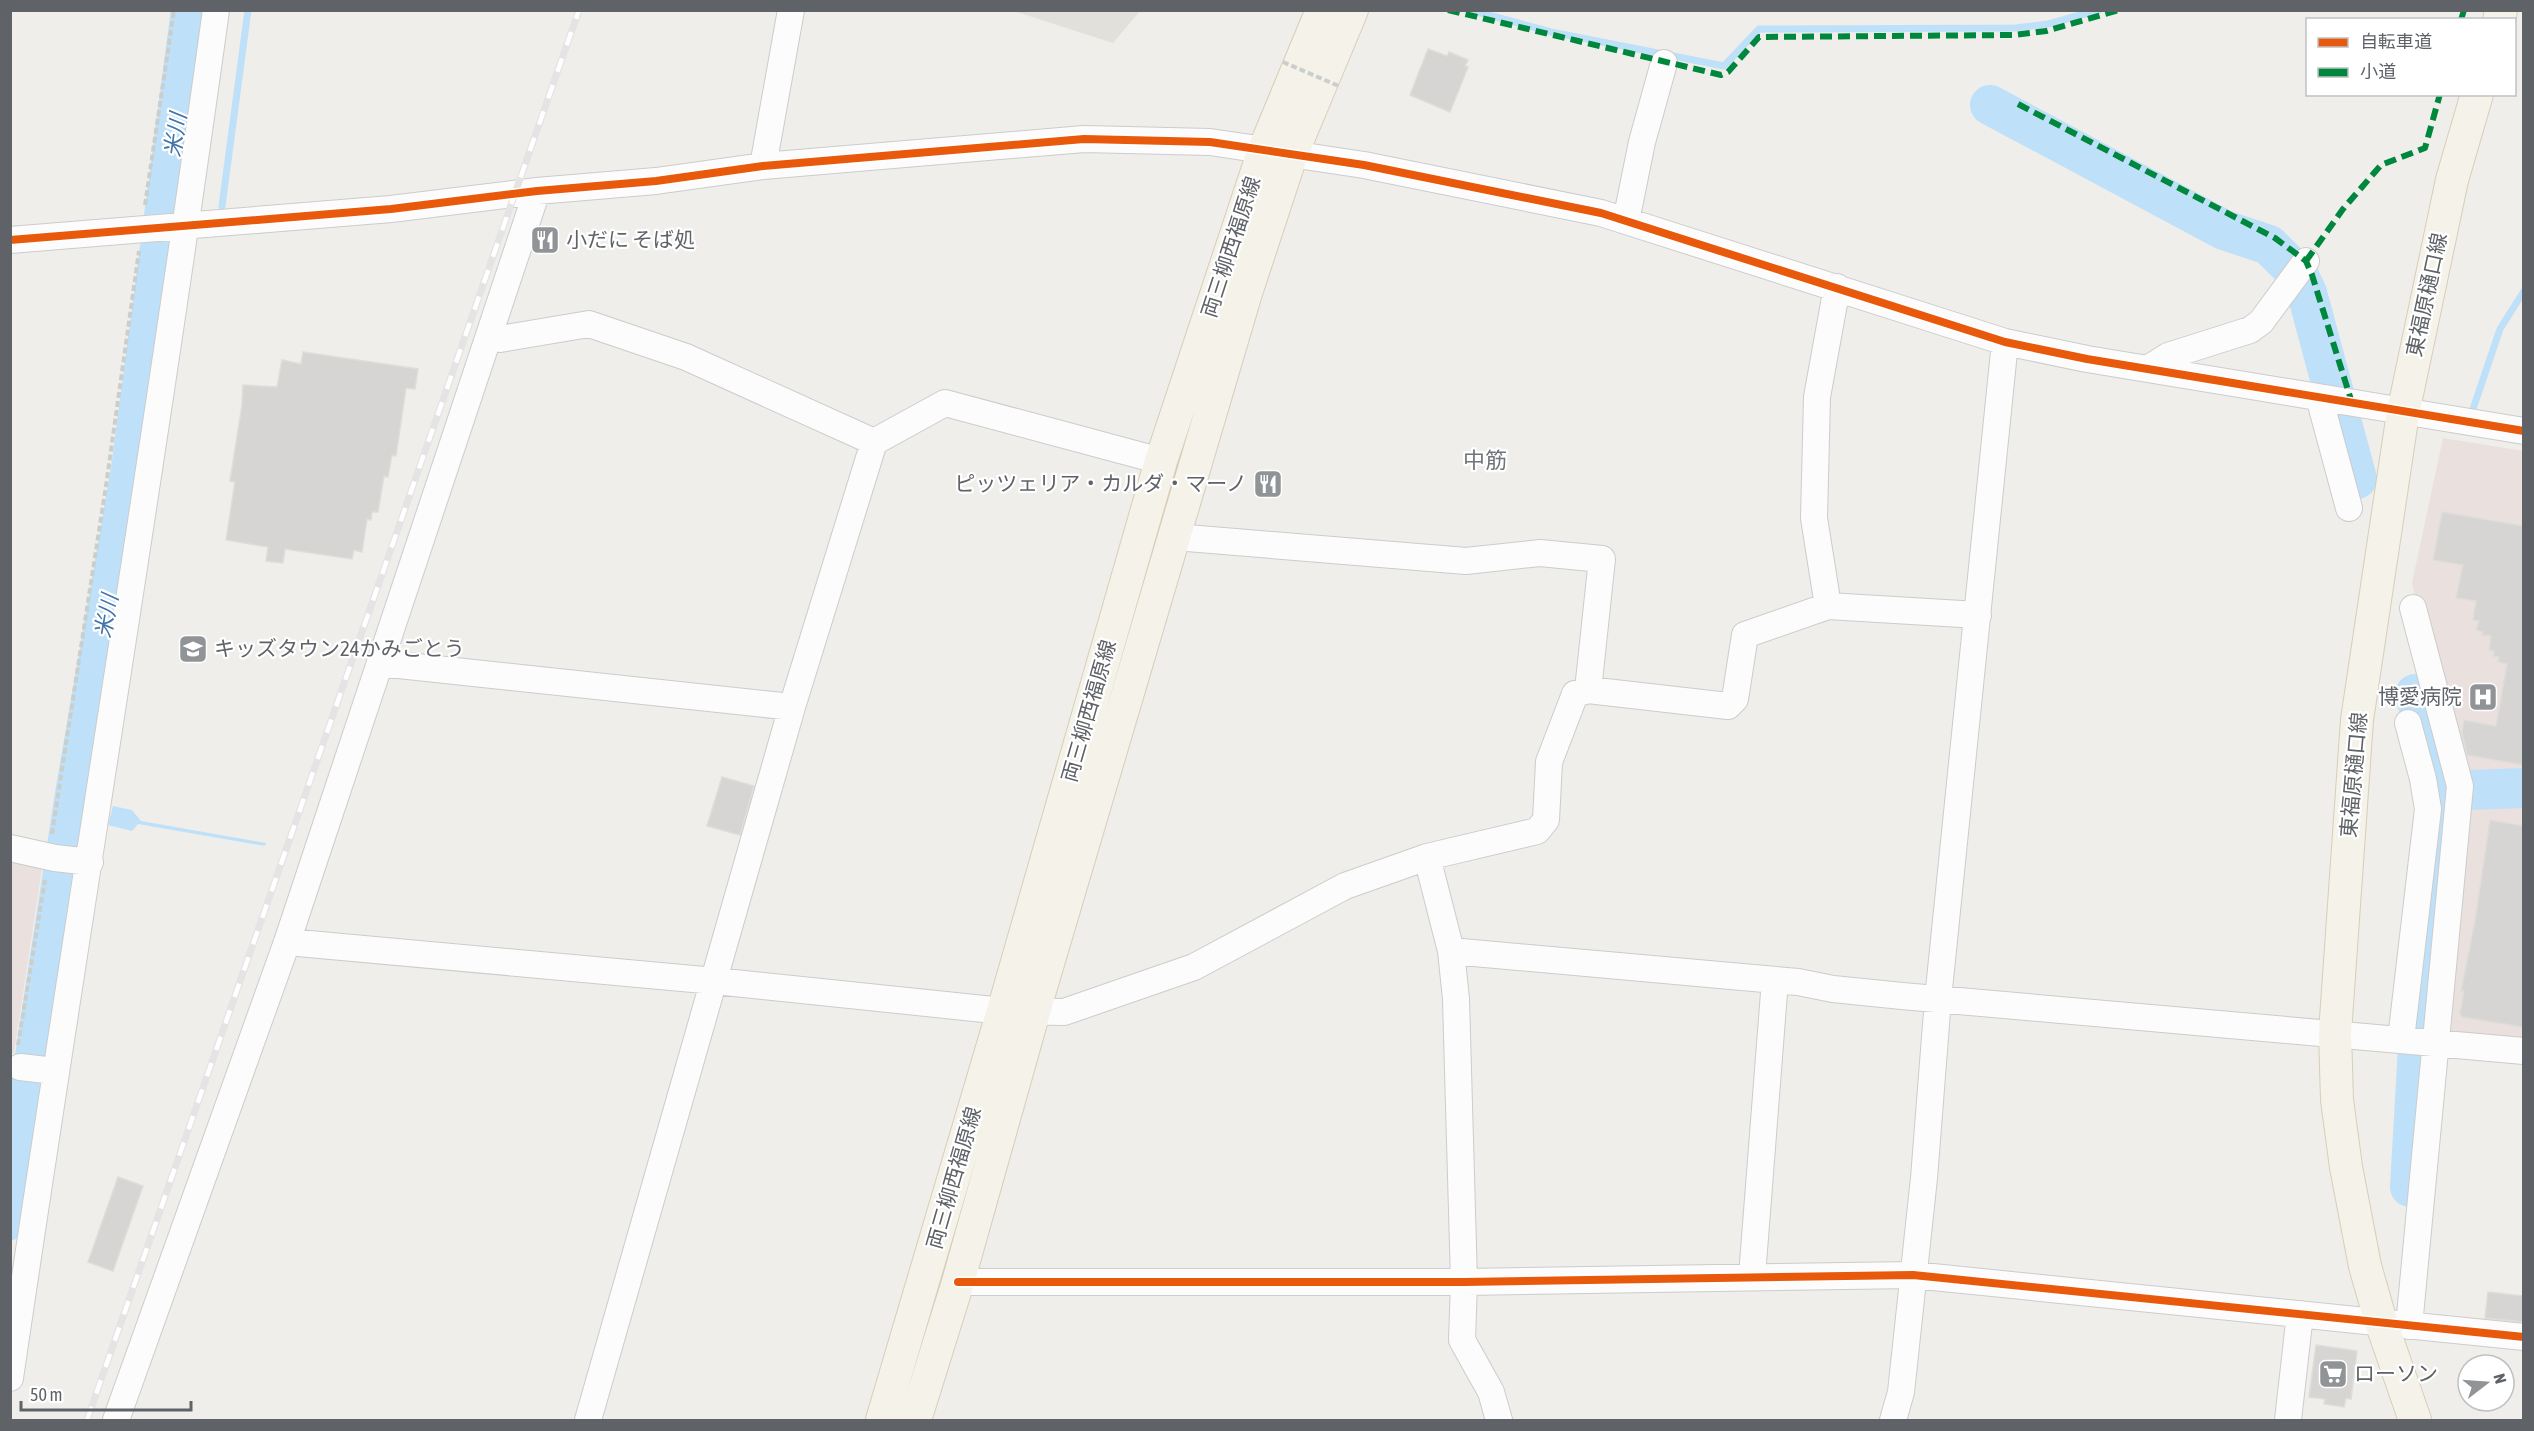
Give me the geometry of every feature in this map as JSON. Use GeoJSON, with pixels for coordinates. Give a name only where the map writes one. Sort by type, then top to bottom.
{"type":"FeatureCollection","features":[{"type":"Feature","properties":{"kind":"main road","name":"両三柳西福原線"},"geometry":{"type":"LineString","coordinates":[[882,1420],[1003,1011],[1161,461],[1277,153],[1322,10]]}},
{"type":"Feature","properties":{"kind":"main road","name":"両三柳西福原線"},"geometry":{"type":"LineString","coordinates":[[915,1420],[958,1282],[1034,1012],[1246,293],[1277,153],[1352,10]]}},
{"type":"Feature","properties":{"kind":"main road","name":"東福原樋口線"},"geometry":{"type":"LineString","coordinates":[[2415,1420],[2395,1324],[2365,1266],[2346,1167],[2337,1100],[2335,1034],[2357,720],[2403,412],[2452,180],[2476,96]]}},
{"type":"Feature","properties":{"kind":"street"},"geometry":{"type":"LineString","coordinates":[[10,1378],[50,1070],[86,861],[216,10]]}},
{"type":"Feature","properties":{"kind":"street"},"geometry":{"type":"LineString","coordinates":[[763,166],[791,10]]}},
{"type":"Feature","properties":{"kind":"street"},"geometry":{"type":"LineString","coordinates":[[1626,221],[1642,142],[1664,63]]}},
{"type":"Feature","properties":{"kind":"street"},"geometry":{"type":"LineString","coordinates":[[10,240],[391,209],[537,191],[656,181],[763,166],[1084,139],[1210,142],[1364,165],[1601,213],[2005,342],[2087,359],[2523,430]]}},
{"type":"Feature","properties":{"kind":"street"},"geometry":{"type":"LineString","coordinates":[[116,1420],[287,942],[537,191]]}},
{"type":"Feature","properties":{"kind":"street"},"geometry":{"type":"LineString","coordinates":[[2148,368],[2168,356],[2250,330],[2261,322],[2306,261]]}},
{"type":"Feature","properties":{"kind":"street"},"geometry":{"type":"LineString","coordinates":[[1828,606],[1814,518],[1817,397],[1837,287]]}},
{"type":"Feature","properties":{"kind":"street"},"geometry":{"type":"LineString","coordinates":[[489,336],[500,339],[589,324],[686,357],[874,442]]}},
{"type":"Feature","properties":{"kind":"street"},"geometry":{"type":"LineString","coordinates":[[1893,1420],[1901,1392],[1923,1178],[1938,999],[2005,342]]}},
{"type":"Feature","properties":{"kind":"street"},"geometry":{"type":"LineString","coordinates":[[2322,398],[2349,508]]}},
{"type":"Feature","properties":{"kind":"street"},"geometry":{"type":"LineString","coordinates":[[588,1420],[792,707],[874,442],[945,403],[1161,461]]}},
{"type":"Feature","properties":{"kind":"street"},"geometry":{"type":"LineString","coordinates":[[1175,537],[1466,561],[1540,553],[1602,559],[1588,690]]}},
{"type":"Feature","properties":{"kind":"street"},"geometry":{"type":"LineString","coordinates":[[287,942],[715,981],[1003,1011],[1064,1012],[1194,967],[1345,886],[1427,857],[1538,831],[1546,820],[1549,762],[1575,694],[1588,690],[1728,706],[1735,699],[1745,635],[1828,606],[1978,615]]}},
{"type":"Feature","properties":{"kind":"street"},"geometry":{"type":"LineString","coordinates":[[2395,1324],[2435,1042],[2460,786],[2413,608]]}},
{"type":"Feature","properties":{"kind":"street"},"geometry":{"type":"LineString","coordinates":[[380,663],[792,707]]}},
{"type":"Feature","properties":{"kind":"street"},"geometry":{"type":"LineString","coordinates":[[2404,1039],[2428,810],[2423,779],[2408,723]]}},
{"type":"Feature","properties":{"kind":"street"},"geometry":{"type":"LineString","coordinates":[[10,848],[86,861]]}},
{"type":"Feature","properties":{"kind":"street"},"geometry":{"type":"LineString","coordinates":[[1427,857],[1451,951],[1456,999],[1464,1282],[1462,1340],[1491,1392],[1499,1420]]}},
{"type":"Feature","properties":{"kind":"street"},"geometry":{"type":"LineString","coordinates":[[1451,951],[1775,980],[1833,989],[1938,999],[2523,1051]]}},
{"type":"Feature","properties":{"kind":"street"},"geometry":{"type":"LineString","coordinates":[[1752,1276],[1775,980]]}},
{"type":"Feature","properties":{"kind":"street"},"geometry":{"type":"LineString","coordinates":[[18,1061],[50,1070]]}},
{"type":"Feature","properties":{"kind":"street"},"geometry":{"type":"LineString","coordinates":[[958,1282],[1464,1282],[1913,1275],[2523,1337]]}},
{"type":"Feature","properties":{"kind":"street"},"geometry":{"type":"LineString","coordinates":[[2288,1420],[2300,1314]]}},
{"type":"Feature","properties":{"kind":"path"},"geometry":{"type":"LineString","coordinates":[[18,1061],[52,857],[146,229],[174,10]]}},
{"type":"Feature","properties":{"kind":"path"},"geometry":{"type":"LineString","coordinates":[[1282,52],[1280,63],[1340,86],[1335,94]]}},
{"type":"Feature","properties":{"kind":"shaded area"},"geometry":{"type":"Polygon","coordinates":[[[1014,11],[1140,11],[1113,43],[1014,11]]]}},
{"type":"Feature","properties":{"kind":"shaded area","name":"博愛病院"},"geometry":{"type":"Polygon","coordinates":[[[2443,438],[2523,451],[2523,1044],[2445,1031],[2465,814],[2412,583],[2443,438]]]}},
{"type":"Feature","properties":{"kind":"shaded area"},"geometry":{"type":"Polygon","coordinates":[[[11,855],[42,868],[14,1053],[11,1053],[11,855]]]}},
{"type":"Feature","properties":{"kind":"water"},"geometry":{"type":"Polygon","coordinates":[[[113,806],[132,810],[141,821],[266,843],[265,846],[138,824],[132,831],[108,825],[113,806]]]}},
{"type":"Feature","properties":{"kind":"building"},"geometry":{"type":"Polygon","coordinates":[[[1428,49],[1447,56],[1449,52],[1468,60],[1465,66],[1468,67],[1450,112],[1410,95],[1428,49]]]}},
{"type":"Feature","properties":{"kind":"building"},"geometry":{"type":"Polygon","coordinates":[[[303,352],[418,369],[415,389],[406,388],[396,456],[392,455],[388,477],[384,476],[378,512],[372,512],[371,520],[367,519],[362,552],[354,550],[352,559],[285,549],[283,563],[266,561],[268,547],[226,540],[235,482],[230,481],[243,385],[277,387],[282,360],[301,364],[303,352]]]}},
{"type":"Feature","properties":{"kind":"building"},"geometry":{"type":"Polygon","coordinates":[[[2442,512],[2523,526],[2523,765],[2467,755],[2462,733],[2464,720],[2496,726],[2507,664],[2498,662],[2499,657],[2493,656],[2494,651],[2489,650],[2491,636],[2482,635],[2483,632],[2476,630],[2479,621],[2473,620],[2476,601],[2456,598],[2463,565],[2433,560],[2442,512]]]}},
{"type":"Feature","properties":{"kind":"building"},"geometry":{"type":"Polygon","coordinates":[[[722,777],[754,786],[740,835],[707,826],[722,777]]]}},
{"type":"Feature","properties":{"kind":"building"},"geometry":{"type":"Polygon","coordinates":[[[2490,820],[2523,826],[2523,1027],[2462,1017],[2460,1013],[2464,991],[2461,991],[2475,921],[2490,820]]]}},
{"type":"Feature","properties":{"kind":"building"},"geometry":{"type":"Polygon","coordinates":[[[118,1177],[143,1186],[113,1271],[88,1262],[118,1177]]]}},
{"type":"Feature","properties":{"kind":"building"},"geometry":{"type":"Polygon","coordinates":[[[2488,1292],[2523,1296],[2523,1322],[2485,1318],[2488,1292]]]}},
{"type":"Feature","properties":{"kind":"building","name":"ローソン"},"geometry":{"type":"Polygon","coordinates":[[[2316,1345],[2357,1351],[2351,1399],[2346,1398],[2344,1407],[2324,1404],[2325,1399],[2309,1397],[2316,1345]]]}},
{"type":"Feature","properties":{"kind":"waterway","name":"米川"},"geometry":{"type":"LineString","coordinates":[[10,1220],[75,794],[131,469],[191,10]]}},
{"type":"Feature","properties":{"kind":"waterway"},"geometry":{"type":"LineString","coordinates":[[222,206],[248,10]]}},
{"type":"Feature","properties":{"kind":"waterway"},"geometry":{"type":"LineString","coordinates":[[1470,10],[1551,32],[1724,66],[1759,29],[2015,28],[2048,24],[2099,10]]}},
{"type":"Feature","properties":{"kind":"waterway"},"geometry":{"type":"LineString","coordinates":[[1990,105],[2224,230],[2269,245],[2298,274],[2307,293],[2357,479]]}},
{"type":"Feature","properties":{"kind":"waterway"},"geometry":{"type":"LineString","coordinates":[[2473,409],[2500,329],[2524,291]]}},
{"type":"Feature","properties":{"kind":"waterway"},"geometry":{"type":"LineString","coordinates":[[2410,1187],[2420,1012],[2442,791],[2415,694]]}},
{"type":"Feature","properties":{"kind":"waterway"},"geometry":{"type":"LineString","coordinates":[[2442,791],[2524,788]]}},
{"type":"Feature","properties":{"kind":"railway"},"geometry":{"type":"LineString","coordinates":[[87,1420],[579,10]]}},
{"type":"Feature","properties":{"kind":"marked path"},"geometry":{"type":"LineString","coordinates":[[1448,10],[1721,75],[1728,72],[1759,37],[2014,35],[2046,31],[2119,10]]}},
{"type":"Feature","properties":{"kind":"marked path"},"geometry":{"type":"LineString","coordinates":[[2462,18],[2464,10]]}},
{"type":"Feature","properties":{"kind":"marked path"},"geometry":{"type":"LineString","coordinates":[[2306,261],[2343,209],[2381,165],[2425,148],[2439,96]]}},
{"type":"Feature","properties":{"kind":"marked path"},"geometry":{"type":"LineString","coordinates":[[2018,104],[2275,238],[2306,261],[2352,403]]}},
{"type":"Feature","properties":{"kind":"cycle path"},"geometry":{"type":"LineString","coordinates":[[10,240],[391,209],[537,191],[656,181],[763,166],[1084,139],[1210,142],[1364,165],[1601,213],[2005,342],[2087,359],[2524,431]]}},
{"type":"Feature","properties":{"kind":"cycle path"},"geometry":{"type":"LineString","coordinates":[[958,1282],[1464,1282],[1913,1275],[2524,1337]]}},
{"type":"Feature","properties":{"kind":"place","name":"小だに そば処"},"geometry":{"type":"Point","coordinates":[545,240]}},
{"type":"Feature","properties":{"kind":"place","name":"ピッツェリア・カルダ・マーノ"},"geometry":{"type":"Point","coordinates":[1268,484]}},
{"type":"Feature","properties":{"kind":"place","name":"キッズタウン24かみごとう"},"geometry":{"type":"Point","coordinates":[193,649]}},
{"type":"Feature","properties":{"kind":"place","name":"博愛病院"},"geometry":{"type":"Point","coordinates":[2483,697]}},
{"type":"Feature","properties":{"kind":"place","name":"ローソン"},"geometry":{"type":"Point","coordinates":[2333,1374]}},
{"type":"Feature","properties":{"kind":"district","name":"中筋"},"geometry":{"type":"Point","coordinates":[1485,460]}}]}
